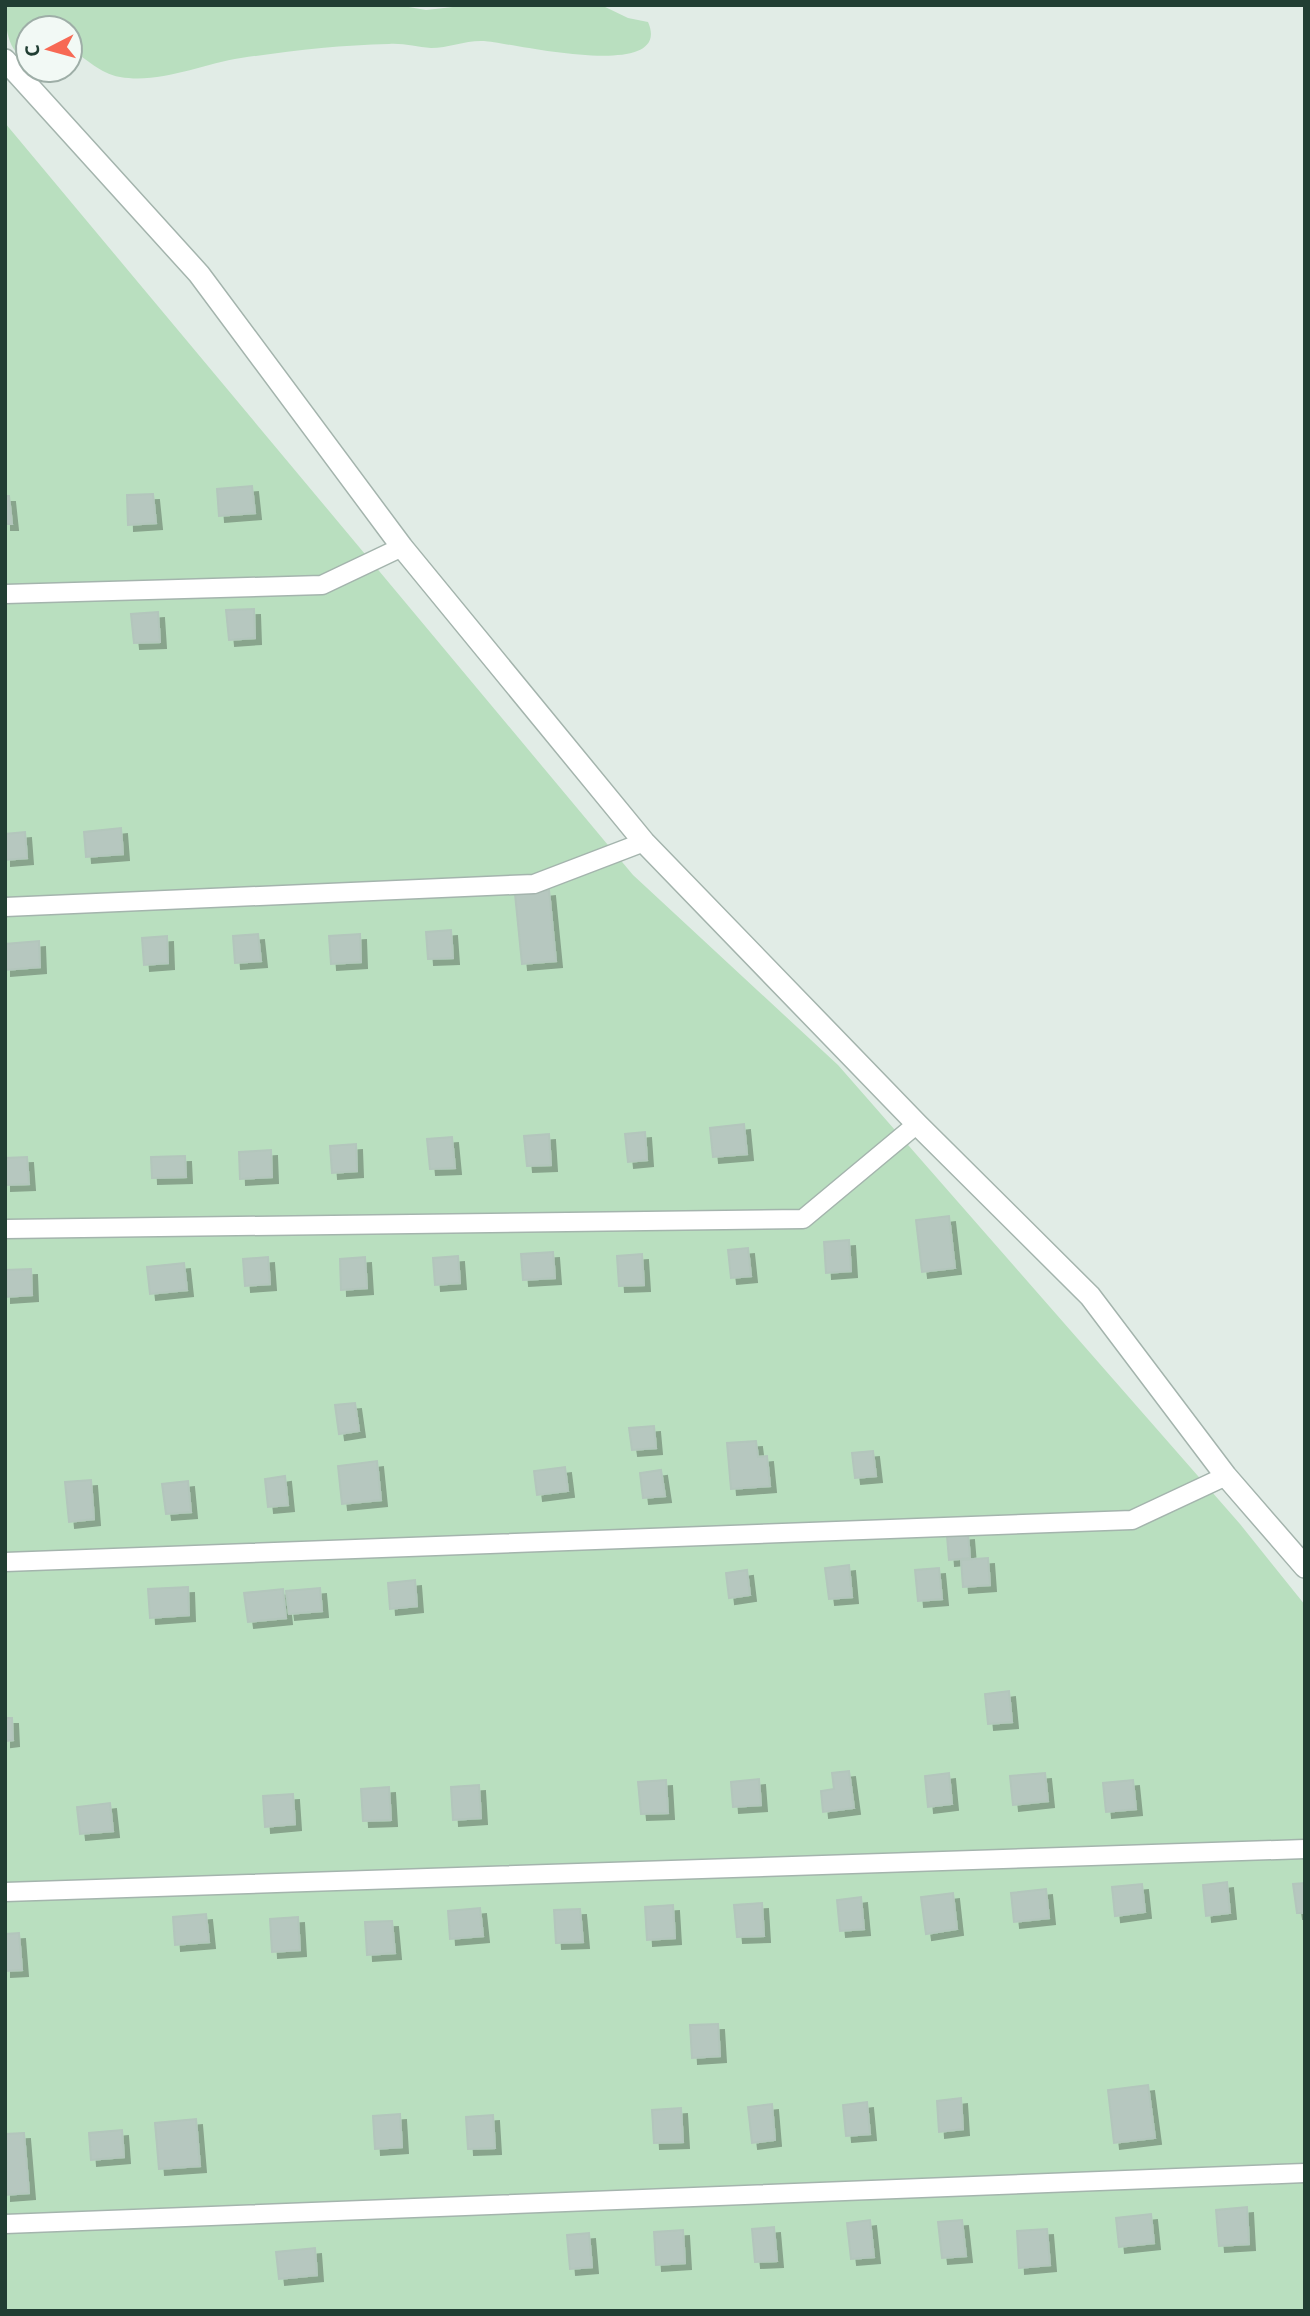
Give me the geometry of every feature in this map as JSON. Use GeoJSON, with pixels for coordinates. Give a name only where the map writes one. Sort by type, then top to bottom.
{"type":"FeatureCollection","features":[{"type":"Feature","properties":{"kind":"street"},"geometry":{"type":"LineString","coordinates":[[5,60],[199,274],[402,547],[644,842],[917,1124],[1090,1296],[1226,1476],[1305,1567]]}},
{"type":"Feature","properties":{"kind":"lane"},"geometry":{"type":"LineString","coordinates":[[5,594],[322,585],[402,547]]}},
{"type":"Feature","properties":{"kind":"lane"},"geometry":{"type":"LineString","coordinates":[[5,907],[534,884],[644,842]]}},
{"type":"Feature","properties":{"kind":"lane"},"geometry":{"type":"LineString","coordinates":[[5,1229],[803,1219],[917,1124]]}},
{"type":"Feature","properties":{"kind":"lane"},"geometry":{"type":"LineString","coordinates":[[5,1562],[1132,1520],[1226,1476]]}},
{"type":"Feature","properties":{"kind":"lane"},"geometry":{"type":"LineString","coordinates":[[5,1892],[1305,1849]]}},
{"type":"Feature","properties":{"kind":"lane"},"geometry":{"type":"LineString","coordinates":[[5,2224],[1305,2172]]}},
{"type":"Feature","properties":{"kind":"green space"},"geometry":{"type":"Polygon","coordinates":[[[5,5],[397,5],[426,10],[471,5],[601,5],[628,18],[648,22],[650,41],[637,51],[614,56],[553,52],[484,41],[431,48],[394,44],[352,46],[241,58],[166,76],[135,78],[106,72],[84,59],[84,14],[14,14],[14,49],[5,5]]]}},
{"type":"Feature","properties":{"kind":"green space"},"geometry":{"type":"Polygon","coordinates":[[[5,123],[633,875],[838,1065],[1240,1524],[1305,1605],[1305,2311],[5,2311],[5,123]]]}},
{"type":"Feature","properties":{"kind":"building"},"geometry":{"type":"Polygon","coordinates":[[[252,486],[255,513],[219,516],[217,489],[252,486]]]}},
{"type":"Feature","properties":{"kind":"building"},"geometry":{"type":"Polygon","coordinates":[[[153,494],[156,523],[128,525],[127,495],[153,494]]]}},
{"type":"Feature","properties":{"kind":"building"},"geometry":{"type":"Polygon","coordinates":[[[5,496],[9,496],[12,524],[5,524],[5,496]]]}},
{"type":"Feature","properties":{"kind":"building"},"geometry":{"type":"Polygon","coordinates":[[[254,609],[255,638],[229,640],[226,610],[254,609]]]}},
{"type":"Feature","properties":{"kind":"building"},"geometry":{"type":"Polygon","coordinates":[[[158,612],[160,642],[134,643],[131,614],[158,612]]]}},
{"type":"Feature","properties":{"kind":"building"},"geometry":{"type":"Polygon","coordinates":[[[121,828],[123,854],[86,857],[84,832],[121,828]]]}},
{"type":"Feature","properties":{"kind":"building"},"geometry":{"type":"Polygon","coordinates":[[[25,832],[27,858],[5,860],[5,834],[25,832]]]}},
{"type":"Feature","properties":{"kind":"building"},"geometry":{"type":"Polygon","coordinates":[[[549,890],[556,961],[522,964],[515,894],[549,890]]]}},
{"type":"Feature","properties":{"kind":"building"},"geometry":{"type":"Polygon","coordinates":[[[451,930],[453,958],[428,959],[426,932],[451,930]]]}},
{"type":"Feature","properties":{"kind":"building"},"geometry":{"type":"Polygon","coordinates":[[[258,934],[261,961],[235,963],[233,936],[258,934]]]}},
{"type":"Feature","properties":{"kind":"building"},"geometry":{"type":"Polygon","coordinates":[[[360,934],[361,962],[331,964],[329,936],[360,934]]]}},
{"type":"Feature","properties":{"kind":"building"},"geometry":{"type":"Polygon","coordinates":[[[167,936],[168,963],[144,965],[142,938],[167,936]]]}},
{"type":"Feature","properties":{"kind":"building"},"geometry":{"type":"Polygon","coordinates":[[[39,941],[40,967],[5,970],[5,944],[39,941]]]}},
{"type":"Feature","properties":{"kind":"building"},"geometry":{"type":"Polygon","coordinates":[[[744,1124],[747,1154],[713,1157],[710,1128],[744,1124]]]}},
{"type":"Feature","properties":{"kind":"building"},"geometry":{"type":"Polygon","coordinates":[[[645,1132],[647,1160],[628,1162],[625,1134],[645,1132]]]}},
{"type":"Feature","properties":{"kind":"building"},"geometry":{"type":"Polygon","coordinates":[[[549,1134],[551,1165],[527,1166],[524,1136],[549,1134]]]}},
{"type":"Feature","properties":{"kind":"building"},"geometry":{"type":"Polygon","coordinates":[[[452,1137],[455,1168],[430,1169],[427,1139],[452,1137]]]}},
{"type":"Feature","properties":{"kind":"building"},"geometry":{"type":"Polygon","coordinates":[[[356,1144],[357,1171],[332,1173],[330,1146],[356,1144]]]}},
{"type":"Feature","properties":{"kind":"building"},"geometry":{"type":"Polygon","coordinates":[[[271,1150],[272,1177],[240,1179],[239,1152],[271,1150]]]}},
{"type":"Feature","properties":{"kind":"building"},"geometry":{"type":"Polygon","coordinates":[[[185,1156],[186,1177],[152,1178],[151,1157],[185,1156]]]}},
{"type":"Feature","properties":{"kind":"building"},"geometry":{"type":"Polygon","coordinates":[[[27,1157],[29,1184],[5,1185],[5,1158],[27,1157]]]}},
{"type":"Feature","properties":{"kind":"building"},"geometry":{"type":"Polygon","coordinates":[[[949,1216],[955,1268],[922,1272],[916,1220],[949,1216]]]}},
{"type":"Feature","properties":{"kind":"building"},"geometry":{"type":"Polygon","coordinates":[[[849,1240],[851,1271],[826,1273],[824,1242],[849,1240]]]}},
{"type":"Feature","properties":{"kind":"building"},"geometry":{"type":"Polygon","coordinates":[[[748,1248],[751,1276],[731,1278],[728,1250],[748,1248]]]}},
{"type":"Feature","properties":{"kind":"building"},"geometry":{"type":"Polygon","coordinates":[[[553,1252],[555,1278],[523,1280],[521,1254],[553,1252]]]}},
{"type":"Feature","properties":{"kind":"building"},"geometry":{"type":"Polygon","coordinates":[[[642,1254],[644,1285],[619,1286],[617,1256],[642,1254]]]}},
{"type":"Feature","properties":{"kind":"building"},"geometry":{"type":"Polygon","coordinates":[[[458,1256],[460,1283],[435,1285],[433,1258],[458,1256]]]}},
{"type":"Feature","properties":{"kind":"building"},"geometry":{"type":"Polygon","coordinates":[[[268,1257],[270,1284],[245,1286],[243,1259],[268,1257]]]}},
{"type":"Feature","properties":{"kind":"building"},"geometry":{"type":"Polygon","coordinates":[[[365,1257],[367,1288],[341,1290],[340,1259],[365,1257]]]}},
{"type":"Feature","properties":{"kind":"building"},"geometry":{"type":"Polygon","coordinates":[[[184,1263],[187,1290],[150,1294],[147,1267],[184,1263]]]}},
{"type":"Feature","properties":{"kind":"building"},"geometry":{"type":"Polygon","coordinates":[[[31,1269],[32,1295],[5,1297],[5,1270],[31,1269]]]}},
{"type":"Feature","properties":{"kind":"building"},"geometry":{"type":"Polygon","coordinates":[[[355,1403],[359,1431],[339,1434],[335,1405],[355,1403]]]}},
{"type":"Feature","properties":{"kind":"building"},"geometry":{"type":"Polygon","coordinates":[[[654,1426],[656,1448],[632,1450],[629,1428],[654,1426]]]}},
{"type":"Feature","properties":{"kind":"building"},"geometry":{"type":"Polygon","coordinates":[[[756,1441],[758,1457],[767,1456],[770,1486],[731,1489],[727,1443],[756,1441]]]}},
{"type":"Feature","properties":{"kind":"building"},"geometry":{"type":"Polygon","coordinates":[[[873,1451],[876,1476],[855,1478],[852,1453],[873,1451]]]}},
{"type":"Feature","properties":{"kind":"building"},"geometry":{"type":"Polygon","coordinates":[[[377,1461],[381,1500],[342,1504],[338,1466],[377,1461]]]}},
{"type":"Feature","properties":{"kind":"building"},"geometry":{"type":"Polygon","coordinates":[[[565,1467],[568,1491],[537,1495],[534,1471],[565,1467]]]}},
{"type":"Feature","properties":{"kind":"building"},"geometry":{"type":"Polygon","coordinates":[[[661,1470],[665,1496],[643,1498],[640,1473],[661,1470]]]}},
{"type":"Feature","properties":{"kind":"building"},"geometry":{"type":"Polygon","coordinates":[[[285,1476],[288,1505],[268,1507],[265,1479],[285,1476]]]}},
{"type":"Feature","properties":{"kind":"building"},"geometry":{"type":"Polygon","coordinates":[[[91,1480],[94,1519],[69,1522],[65,1482],[91,1480]]]}},
{"type":"Feature","properties":{"kind":"building"},"geometry":{"type":"Polygon","coordinates":[[[188,1481],[191,1512],[166,1514],[162,1484],[188,1481]]]}},
{"type":"Feature","properties":{"kind":"building"},"geometry":{"type":"Polygon","coordinates":[[[968,1534],[970,1558],[949,1560],[947,1536],[968,1534]]]}},
{"type":"Feature","properties":{"kind":"building"},"geometry":{"type":"Polygon","coordinates":[[[988,1558],[990,1585],[963,1587],[961,1560],[988,1558]]]}},
{"type":"Feature","properties":{"kind":"building"},"geometry":{"type":"Polygon","coordinates":[[[849,1565],[852,1597],[829,1599],[825,1568],[849,1565]]]}},
{"type":"Feature","properties":{"kind":"building"},"geometry":{"type":"Polygon","coordinates":[[[939,1568],[942,1599],[918,1601],[915,1570],[939,1568]]]}},
{"type":"Feature","properties":{"kind":"building"},"geometry":{"type":"Polygon","coordinates":[[[747,1570],[750,1595],[729,1598],[726,1573],[747,1570]]]}},
{"type":"Feature","properties":{"kind":"building"},"geometry":{"type":"Polygon","coordinates":[[[415,1580],[417,1606],[390,1609],[388,1583],[415,1580]]]}},
{"type":"Feature","properties":{"kind":"building"},"geometry":{"type":"Polygon","coordinates":[[[188,1587],[189,1615],[150,1618],[148,1589],[188,1587]]]}},
{"type":"Feature","properties":{"kind":"building"},"geometry":{"type":"Polygon","coordinates":[[[320,1588],[322,1611],[289,1614],[286,1591],[320,1588]]]}},
{"type":"Feature","properties":{"kind":"building"},"geometry":{"type":"Polygon","coordinates":[[[283,1589],[286,1618],[248,1622],[244,1593],[283,1589]]]}},
{"type":"Feature","properties":{"kind":"building"},"geometry":{"type":"Polygon","coordinates":[[[1009,1691],[1012,1722],[988,1724],[985,1694],[1009,1691]]]}},
{"type":"Feature","properties":{"kind":"building"},"geometry":{"type":"Polygon","coordinates":[[[5,1718],[12,1718],[13,1740],[5,1741],[5,1718]]]}},
{"type":"Feature","properties":{"kind":"building"},"geometry":{"type":"Polygon","coordinates":[[[849,1771],[854,1808],[823,1812],[821,1791],[834,1789],[832,1773],[849,1771]]]}},
{"type":"Feature","properties":{"kind":"building"},"geometry":{"type":"Polygon","coordinates":[[[949,1773],[952,1804],[928,1807],[925,1776],[949,1773]]]}},
{"type":"Feature","properties":{"kind":"building"},"geometry":{"type":"Polygon","coordinates":[[[1045,1773],[1048,1801],[1013,1805],[1010,1776],[1045,1773]]]}},
{"type":"Feature","properties":{"kind":"building"},"geometry":{"type":"Polygon","coordinates":[[[759,1779],[761,1805],[733,1807],[731,1782],[759,1779]]]}},
{"type":"Feature","properties":{"kind":"building"},"geometry":{"type":"Polygon","coordinates":[[[666,1780],[668,1813],[641,1814],[638,1782],[666,1780]]]}},
{"type":"Feature","properties":{"kind":"building"},"geometry":{"type":"Polygon","coordinates":[[[1133,1780],[1136,1809],[1106,1812],[1103,1783],[1133,1780]]]}},
{"type":"Feature","properties":{"kind":"building"},"geometry":{"type":"Polygon","coordinates":[[[479,1785],[481,1818],[453,1820],[451,1787],[479,1785]]]}},
{"type":"Feature","properties":{"kind":"building"},"geometry":{"type":"Polygon","coordinates":[[[389,1787],[391,1820],[363,1821],[361,1789],[389,1787]]]}},
{"type":"Feature","properties":{"kind":"building"},"geometry":{"type":"Polygon","coordinates":[[[293,1794],[295,1824],[265,1827],[263,1796],[293,1794]]]}},
{"type":"Feature","properties":{"kind":"building"},"geometry":{"type":"Polygon","coordinates":[[[110,1803],[113,1831],[80,1834],[77,1807],[110,1803]]]}},
{"type":"Feature","properties":{"kind":"building"},"geometry":{"type":"Polygon","coordinates":[[[1227,1882],[1230,1913],[1206,1916],[1203,1885],[1227,1882]]]}},
{"type":"Feature","properties":{"kind":"building"},"geometry":{"type":"Polygon","coordinates":[[[1305,1883],[1305,1913],[1297,1913],[1293,1884],[1305,1883]]]}},
{"type":"Feature","properties":{"kind":"building"},"geometry":{"type":"Polygon","coordinates":[[[1142,1884],[1145,1912],[1115,1916],[1112,1887],[1142,1884]]]}},
{"type":"Feature","properties":{"kind":"building"},"geometry":{"type":"Polygon","coordinates":[[[1046,1889],[1049,1918],[1014,1922],[1011,1893],[1046,1889]]]}},
{"type":"Feature","properties":{"kind":"building"},"geometry":{"type":"Polygon","coordinates":[[[953,1893],[957,1929],[926,1934],[921,1897],[953,1893]]]}},
{"type":"Feature","properties":{"kind":"building"},"geometry":{"type":"Polygon","coordinates":[[[861,1897],[864,1929],[840,1931],[837,1900],[861,1897]]]}},
{"type":"Feature","properties":{"kind":"building"},"geometry":{"type":"Polygon","coordinates":[[[762,1903],[764,1936],[737,1937],[734,1905],[762,1903]]]}},
{"type":"Feature","properties":{"kind":"building"},"geometry":{"type":"Polygon","coordinates":[[[673,1905],[675,1938],[647,1940],[645,1907],[673,1905]]]}},
{"type":"Feature","properties":{"kind":"building"},"geometry":{"type":"Polygon","coordinates":[[[480,1908],[483,1936],[450,1939],[448,1911],[480,1908]]]}},
{"type":"Feature","properties":{"kind":"building"},"geometry":{"type":"Polygon","coordinates":[[[580,1909],[583,1942],[556,1943],[554,1910],[580,1909]]]}},
{"type":"Feature","properties":{"kind":"building"},"geometry":{"type":"Polygon","coordinates":[[[206,1914],[209,1942],[175,1945],[173,1917],[206,1914]]]}},
{"type":"Feature","properties":{"kind":"building"},"geometry":{"type":"Polygon","coordinates":[[[298,1917],[300,1950],[272,1952],[270,1919],[298,1917]]]}},
{"type":"Feature","properties":{"kind":"building"},"geometry":{"type":"Polygon","coordinates":[[[392,1921],[395,1953],[367,1955],[365,1922],[392,1921]]]}},
{"type":"Feature","properties":{"kind":"building"},"geometry":{"type":"Polygon","coordinates":[[[19,1933],[22,1970],[5,1971],[5,1934],[19,1933]]]}},
{"type":"Feature","properties":{"kind":"building"},"geometry":{"type":"Polygon","coordinates":[[[718,2024],[720,2056],[692,2058],[690,2025],[718,2024]]]}},
{"type":"Feature","properties":{"kind":"building"},"geometry":{"type":"Polygon","coordinates":[[[1148,2085],[1155,2138],[1114,2143],[1108,2090],[1148,2085]]]}},
{"type":"Feature","properties":{"kind":"building"},"geometry":{"type":"Polygon","coordinates":[[[961,2098],[963,2129],[939,2132],[937,2101],[961,2098]]]}},
{"type":"Feature","properties":{"kind":"building"},"geometry":{"type":"Polygon","coordinates":[[[867,2102],[870,2134],[846,2136],[843,2105],[867,2102]]]}},
{"type":"Feature","properties":{"kind":"building"},"geometry":{"type":"Polygon","coordinates":[[[772,2104],[775,2140],[752,2143],[748,2107],[772,2104]]]}},
{"type":"Feature","properties":{"kind":"building"},"geometry":{"type":"Polygon","coordinates":[[[681,2108],[683,2142],[654,2143],[652,2110],[681,2108]]]}},
{"type":"Feature","properties":{"kind":"building"},"geometry":{"type":"Polygon","coordinates":[[[400,2114],[402,2147],[375,2149],[373,2116],[400,2114]]]}},
{"type":"Feature","properties":{"kind":"building"},"geometry":{"type":"Polygon","coordinates":[[[493,2115],[495,2148],[468,2149],[466,2117],[493,2115]]]}},
{"type":"Feature","properties":{"kind":"building"},"geometry":{"type":"Polygon","coordinates":[[[196,2119],[200,2166],[159,2169],[155,2123],[196,2119]]]}},
{"type":"Feature","properties":{"kind":"building"},"geometry":{"type":"Polygon","coordinates":[[[122,2130],[124,2157],[91,2160],[89,2133],[122,2130]]]}},
{"type":"Feature","properties":{"kind":"building"},"geometry":{"type":"Polygon","coordinates":[[[24,2133],[29,2193],[5,2195],[5,2134],[24,2133]]]}},
{"type":"Feature","properties":{"kind":"building"},"geometry":{"type":"Polygon","coordinates":[[[1247,2207],[1249,2244],[1219,2246],[1216,2210],[1247,2207]]]}},
{"type":"Feature","properties":{"kind":"building"},"geometry":{"type":"Polygon","coordinates":[[[1151,2214],[1154,2243],[1119,2247],[1116,2218],[1151,2214]]]}},
{"type":"Feature","properties":{"kind":"building"},"geometry":{"type":"Polygon","coordinates":[[[870,2220],[874,2257],[851,2259],[847,2223],[870,2220]]]}},
{"type":"Feature","properties":{"kind":"building"},"geometry":{"type":"Polygon","coordinates":[[[962,2220],[966,2256],[942,2258],[938,2222],[962,2220]]]}},
{"type":"Feature","properties":{"kind":"building"},"geometry":{"type":"Polygon","coordinates":[[[774,2227],[777,2261],[755,2262],[752,2229],[774,2227]]]}},
{"type":"Feature","properties":{"kind":"building"},"geometry":{"type":"Polygon","coordinates":[[[1047,2229],[1050,2265],[1019,2268],[1017,2231],[1047,2229]]]}},
{"type":"Feature","properties":{"kind":"building"},"geometry":{"type":"Polygon","coordinates":[[[683,2230],[685,2263],[656,2265],[654,2232],[683,2230]]]}},
{"type":"Feature","properties":{"kind":"building"},"geometry":{"type":"Polygon","coordinates":[[[589,2233],[592,2267],[570,2269],[567,2235],[589,2233]]]}},
{"type":"Feature","properties":{"kind":"building"},"geometry":{"type":"Polygon","coordinates":[[[315,2248],[317,2275],[279,2279],[276,2252],[315,2248]]]}}]}
